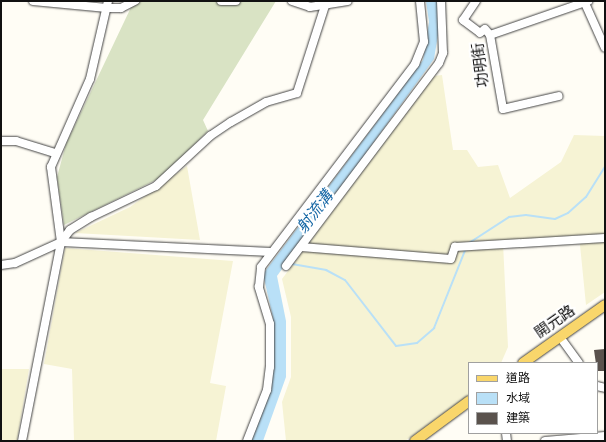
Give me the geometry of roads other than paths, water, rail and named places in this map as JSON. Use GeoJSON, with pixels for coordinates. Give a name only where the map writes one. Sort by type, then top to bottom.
{"type":"FeatureCollection","features":[{"type":"Feature","properties":{"kind":"main road","name":"開元路"},"geometry":{"type":"LineString","coordinates":[[524,362],[605,305]]}},
{"type":"Feature","properties":{"kind":"main road"},"geometry":{"type":"LineString","coordinates":[[415,441],[468,403]]}},
{"type":"Feature","properties":{"kind":"street"},"geometry":{"type":"LineString","coordinates":[[33,1],[107,4],[121,8],[135,1]]}},
{"type":"Feature","properties":{"kind":"street"},"geometry":{"type":"LineString","coordinates":[[221,1],[236,1]]}},
{"type":"Feature","properties":{"kind":"street"},"geometry":{"type":"LineString","coordinates":[[292,1],[310,7],[325,6],[348,1]]}},
{"type":"Feature","properties":{"kind":"street"},"geometry":{"type":"LineString","coordinates":[[247,441],[269,378],[270,324],[259,275],[271,252],[415,64],[424,42],[420,1]]}},
{"type":"Feature","properties":{"kind":"street"},"geometry":{"type":"LineString","coordinates":[[287,266],[439,63],[443,45],[441,1]]}},
{"type":"Feature","properties":{"kind":"street"},"geometry":{"type":"LineString","coordinates":[[476,1],[463,20],[480,33],[485,29],[490,35]]}},
{"type":"Feature","properties":{"kind":"street","name":"功明街"},"geometry":{"type":"LineString","coordinates":[[559,96],[503,109],[490,35],[586,1],[605,48]]}},
{"type":"Feature","properties":{"kind":"street"},"geometry":{"type":"LineString","coordinates":[[22,441],[61,242],[49,177],[56,153],[90,79],[107,4]]}},
{"type":"Feature","properties":{"kind":"street"},"geometry":{"type":"LineString","coordinates":[[1,265],[15,264],[61,242],[70,230],[91,217],[156,186],[210,136],[231,122],[266,102],[297,93],[325,6]]}},
{"type":"Feature","properties":{"kind":"street"},"geometry":{"type":"LineString","coordinates":[[1,141],[16,141],[56,153]]}},
{"type":"Feature","properties":{"kind":"street"},"geometry":{"type":"LineString","coordinates":[[298,250],[451,258],[455,247],[468,248],[605,238]]}},
{"type":"Feature","properties":{"kind":"street"},"geometry":{"type":"LineString","coordinates":[[61,242],[271,252]]}},
{"type":"Feature","properties":{"kind":"street"},"geometry":{"type":"LineString","coordinates":[[560,337],[578,362]]}},
{"type":"Feature","properties":{"kind":"street"},"geometry":{"type":"LineString","coordinates":[[545,441],[605,436]]}},
{"type":"Feature","properties":{"kind":"water","name":"射流溝"},"geometry":{"type":"Polygon","coordinates":[[[426,1],[437,1],[440,23],[434,59],[277,276],[286,321],[286,377],[263,441],[250,441],[271,382],[273,318],[263,274],[423,60],[429,22],[426,1]]]}},
{"type":"Feature","properties":{"kind":"waterway"},"geometry":{"type":"LineString","coordinates":[[469,243],[509,217],[526,215],[555,219],[568,213],[586,197],[605,166]]}},
{"type":"Feature","properties":{"kind":"waterway"},"geometry":{"type":"LineString","coordinates":[[292,264],[326,270],[345,280],[396,346],[417,343],[434,328],[466,248]]}}]}
